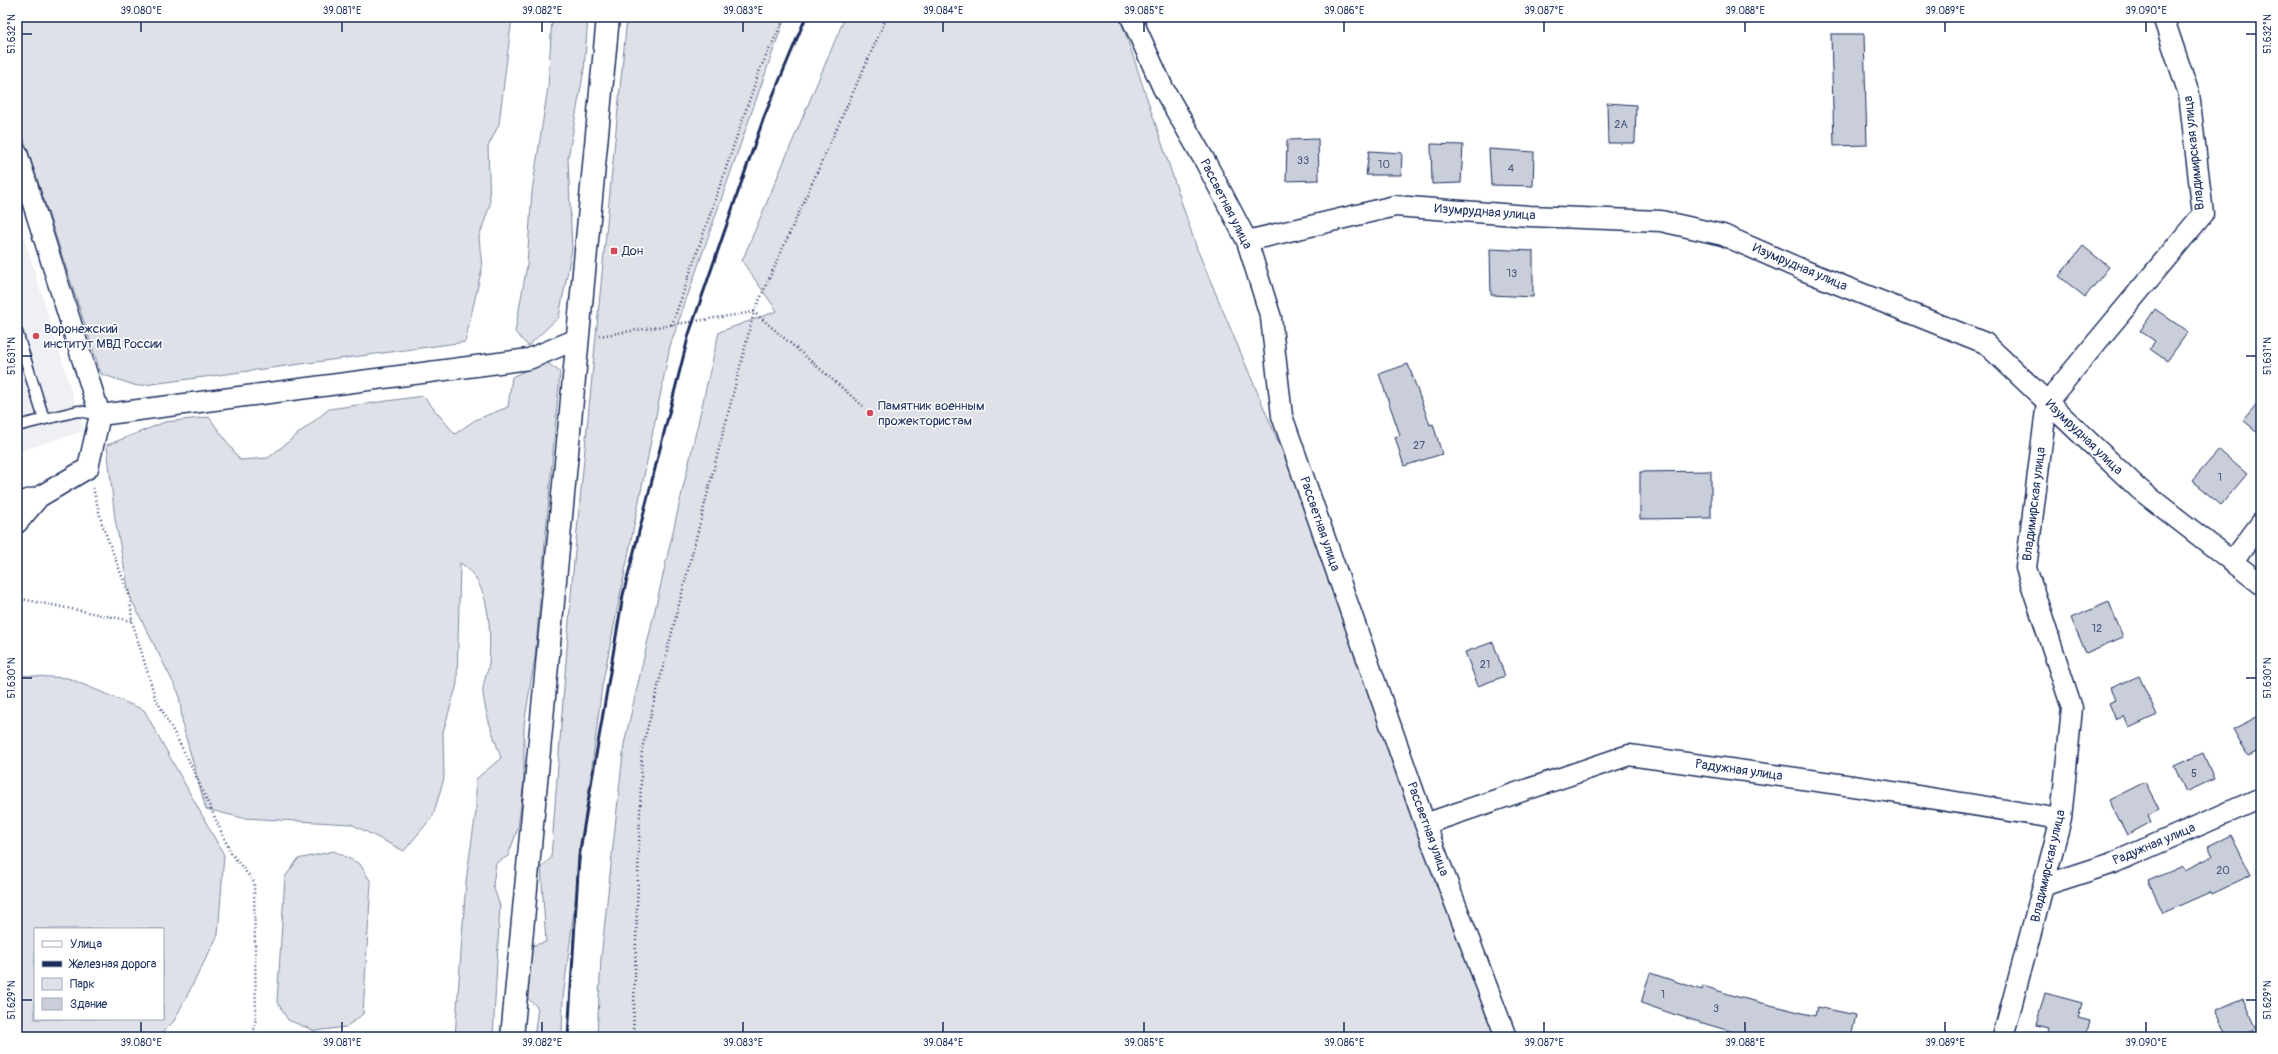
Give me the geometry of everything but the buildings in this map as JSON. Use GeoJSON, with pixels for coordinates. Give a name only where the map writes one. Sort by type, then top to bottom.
{"type":"FeatureCollection","features":[{"type":"Feature","properties":{"kind":"street"},"geometry":{"type":"LineString","coordinates":[[512,1037],[576,339],[608,17]]}},
{"type":"Feature","properties":{"kind":"street","name":"Рассветная улица"},"geometry":{"type":"LineString","coordinates":[[1131,17],[1163,88],[1206,164],[1246,241],[1271,318],[1282,416],[1425,824],[1506,1037]]}},
{"type":"Feature","properties":{"kind":"street","name":"Владимирская улица"},"geometry":{"type":"LineString","coordinates":[[2003,1037],[2045,885],[2061,819],[2072,708],[2026,568],[2047,402],[2202,214],[2189,94],[2163,17]]}},
{"type":"Feature","properties":{"kind":"street"},"geometry":{"type":"LineString","coordinates":[[17,153],[100,415],[88,468],[39,497],[17,503]]}},
{"type":"Feature","properties":{"kind":"street","name":"Изумрудная улица"},"geometry":{"type":"LineString","coordinates":[[1246,241],[1395,206],[1529,216],[1661,221],[1723,235],[1804,270],[1985,343],[2139,489],[2261,584]]}},
{"type":"Feature","properties":{"kind":"street"},"geometry":{"type":"LineString","coordinates":[[100,415],[529,359],[576,339]]}},
{"type":"Feature","properties":{"kind":"street"},"geometry":{"type":"LineString","coordinates":[[17,523],[39,497]]}},
{"type":"Feature","properties":{"kind":"street"},"geometry":{"type":"LineString","coordinates":[[2232,562],[2261,523]]}},
{"type":"Feature","properties":{"kind":"street","name":"Радужная улица"},"geometry":{"type":"LineString","coordinates":[[1425,824],[1629,755],[1867,788],[2061,819]]}},
{"type":"Feature","properties":{"kind":"street","name":"Радужная улица"},"geometry":{"type":"LineString","coordinates":[[2045,885],[2113,863],[2261,798]]}},
{"type":"Feature","properties":{"kind":"lane"},"geometry":{"type":"LineString","coordinates":[[17,332],[44,420]]}},
{"type":"Feature","properties":{"kind":"lane"},"geometry":{"type":"LineString","coordinates":[[17,426],[78,411],[100,415]]}},
{"type":"Feature","properties":{"kind":"path"},"geometry":{"type":"LineString","coordinates":[[672,325],[760,69],[785,17]]}},
{"type":"Feature","properties":{"kind":"path"},"geometry":{"type":"LineString","coordinates":[[633,1037],[642,749],[754,312],[886,17]]}},
{"type":"Feature","properties":{"kind":"path"},"geometry":{"type":"LineString","coordinates":[[576,339],[754,312],[863,406]]}},
{"type":"Feature","properties":{"kind":"path"},"geometry":{"type":"LineString","coordinates":[[88,468],[102,524],[130,597],[132,621],[155,697],[188,759],[231,853],[254,882],[256,1017],[253,1037]]}},
{"type":"Feature","properties":{"kind":"path"},"geometry":{"type":"LineString","coordinates":[[17,598],[132,621]]}},
{"type":"Feature","properties":{"kind":"shaded area","name":"Воронежский институт МВД России"},"geometry":{"type":"Polygon","coordinates":[[[17,214],[84,431],[17,452],[17,214]]]}},
{"type":"Feature","properties":{"kind":"green space"},"geometry":{"type":"Polygon","coordinates":[[[17,17],[512,17],[499,124],[488,147],[490,205],[479,237],[482,268],[465,342],[137,386],[101,374],[17,118],[17,17]]]}},
{"type":"Feature","properties":{"kind":"green space"},"geometry":{"type":"Polygon","coordinates":[[[552,17],[588,17],[584,70],[568,158],[572,249],[559,317],[528,346],[515,332],[527,265],[532,191],[548,87],[552,17]]]}},
{"type":"Feature","properties":{"kind":"green space"},"geometry":{"type":"Polygon","coordinates":[[[627,17],[785,17],[670,346],[602,686],[563,998],[562,1037],[534,1037],[538,1008],[524,995],[527,947],[546,942],[541,867],[551,858],[572,582],[627,17]]]}},
{"type":"Feature","properties":{"kind":"green space"},"geometry":{"type":"Polygon","coordinates":[[[845,17],[1120,17],[1197,249],[1328,560],[1498,1037],[597,1037],[601,958],[624,744],[719,332],[777,311],[742,261],[845,17]]]}},
{"type":"Feature","properties":{"kind":"green space"},"geometry":{"type":"Polygon","coordinates":[[[545,361],[560,372],[535,657],[524,725],[524,780],[518,828],[508,856],[496,863],[493,885],[500,906],[493,1037],[455,1037],[466,881],[476,811],[476,779],[501,758],[484,701],[483,686],[489,663],[490,636],[487,608],[478,582],[470,571],[460,563],[457,684],[443,732],[444,778],[433,816],[404,851],[351,824],[243,818],[206,809],[183,727],[179,694],[130,597],[115,519],[107,445],[165,422],[209,417],[240,460],[268,458],[329,409],[423,396],[455,434],[475,420],[508,407],[512,377],[545,361]]]}},
{"type":"Feature","properties":{"kind":"green space"},"geometry":{"type":"Polygon","coordinates":[[[17,675],[68,678],[144,710],[224,855],[218,935],[174,1021],[158,1037],[17,1037],[17,675]]]}},
{"type":"Feature","properties":{"kind":"green space"},"geometry":{"type":"Polygon","coordinates":[[[334,851],[360,864],[371,882],[363,1014],[346,1027],[315,1031],[288,1020],[277,1002],[285,877],[298,859],[334,851]]]}},
{"type":"Feature","properties":{"kind":"railway"},"geometry":{"type":"LineString","coordinates":[[568,1037],[579,856],[623,595],[689,334],[764,117],[806,17]]}},
{"type":"Feature","properties":{"kind":"place","name":"Дон"},"geometry":{"type":"Point","coordinates":[614,251]}},
{"type":"Feature","properties":{"kind":"place","name":"Воронежский институт МВД России"},"geometry":{"type":"Point","coordinates":[36,336]}},
{"type":"Feature","properties":{"kind":"place","name":"Памятник военным прожектористам"},"geometry":{"type":"Point","coordinates":[870,413]}}]}
